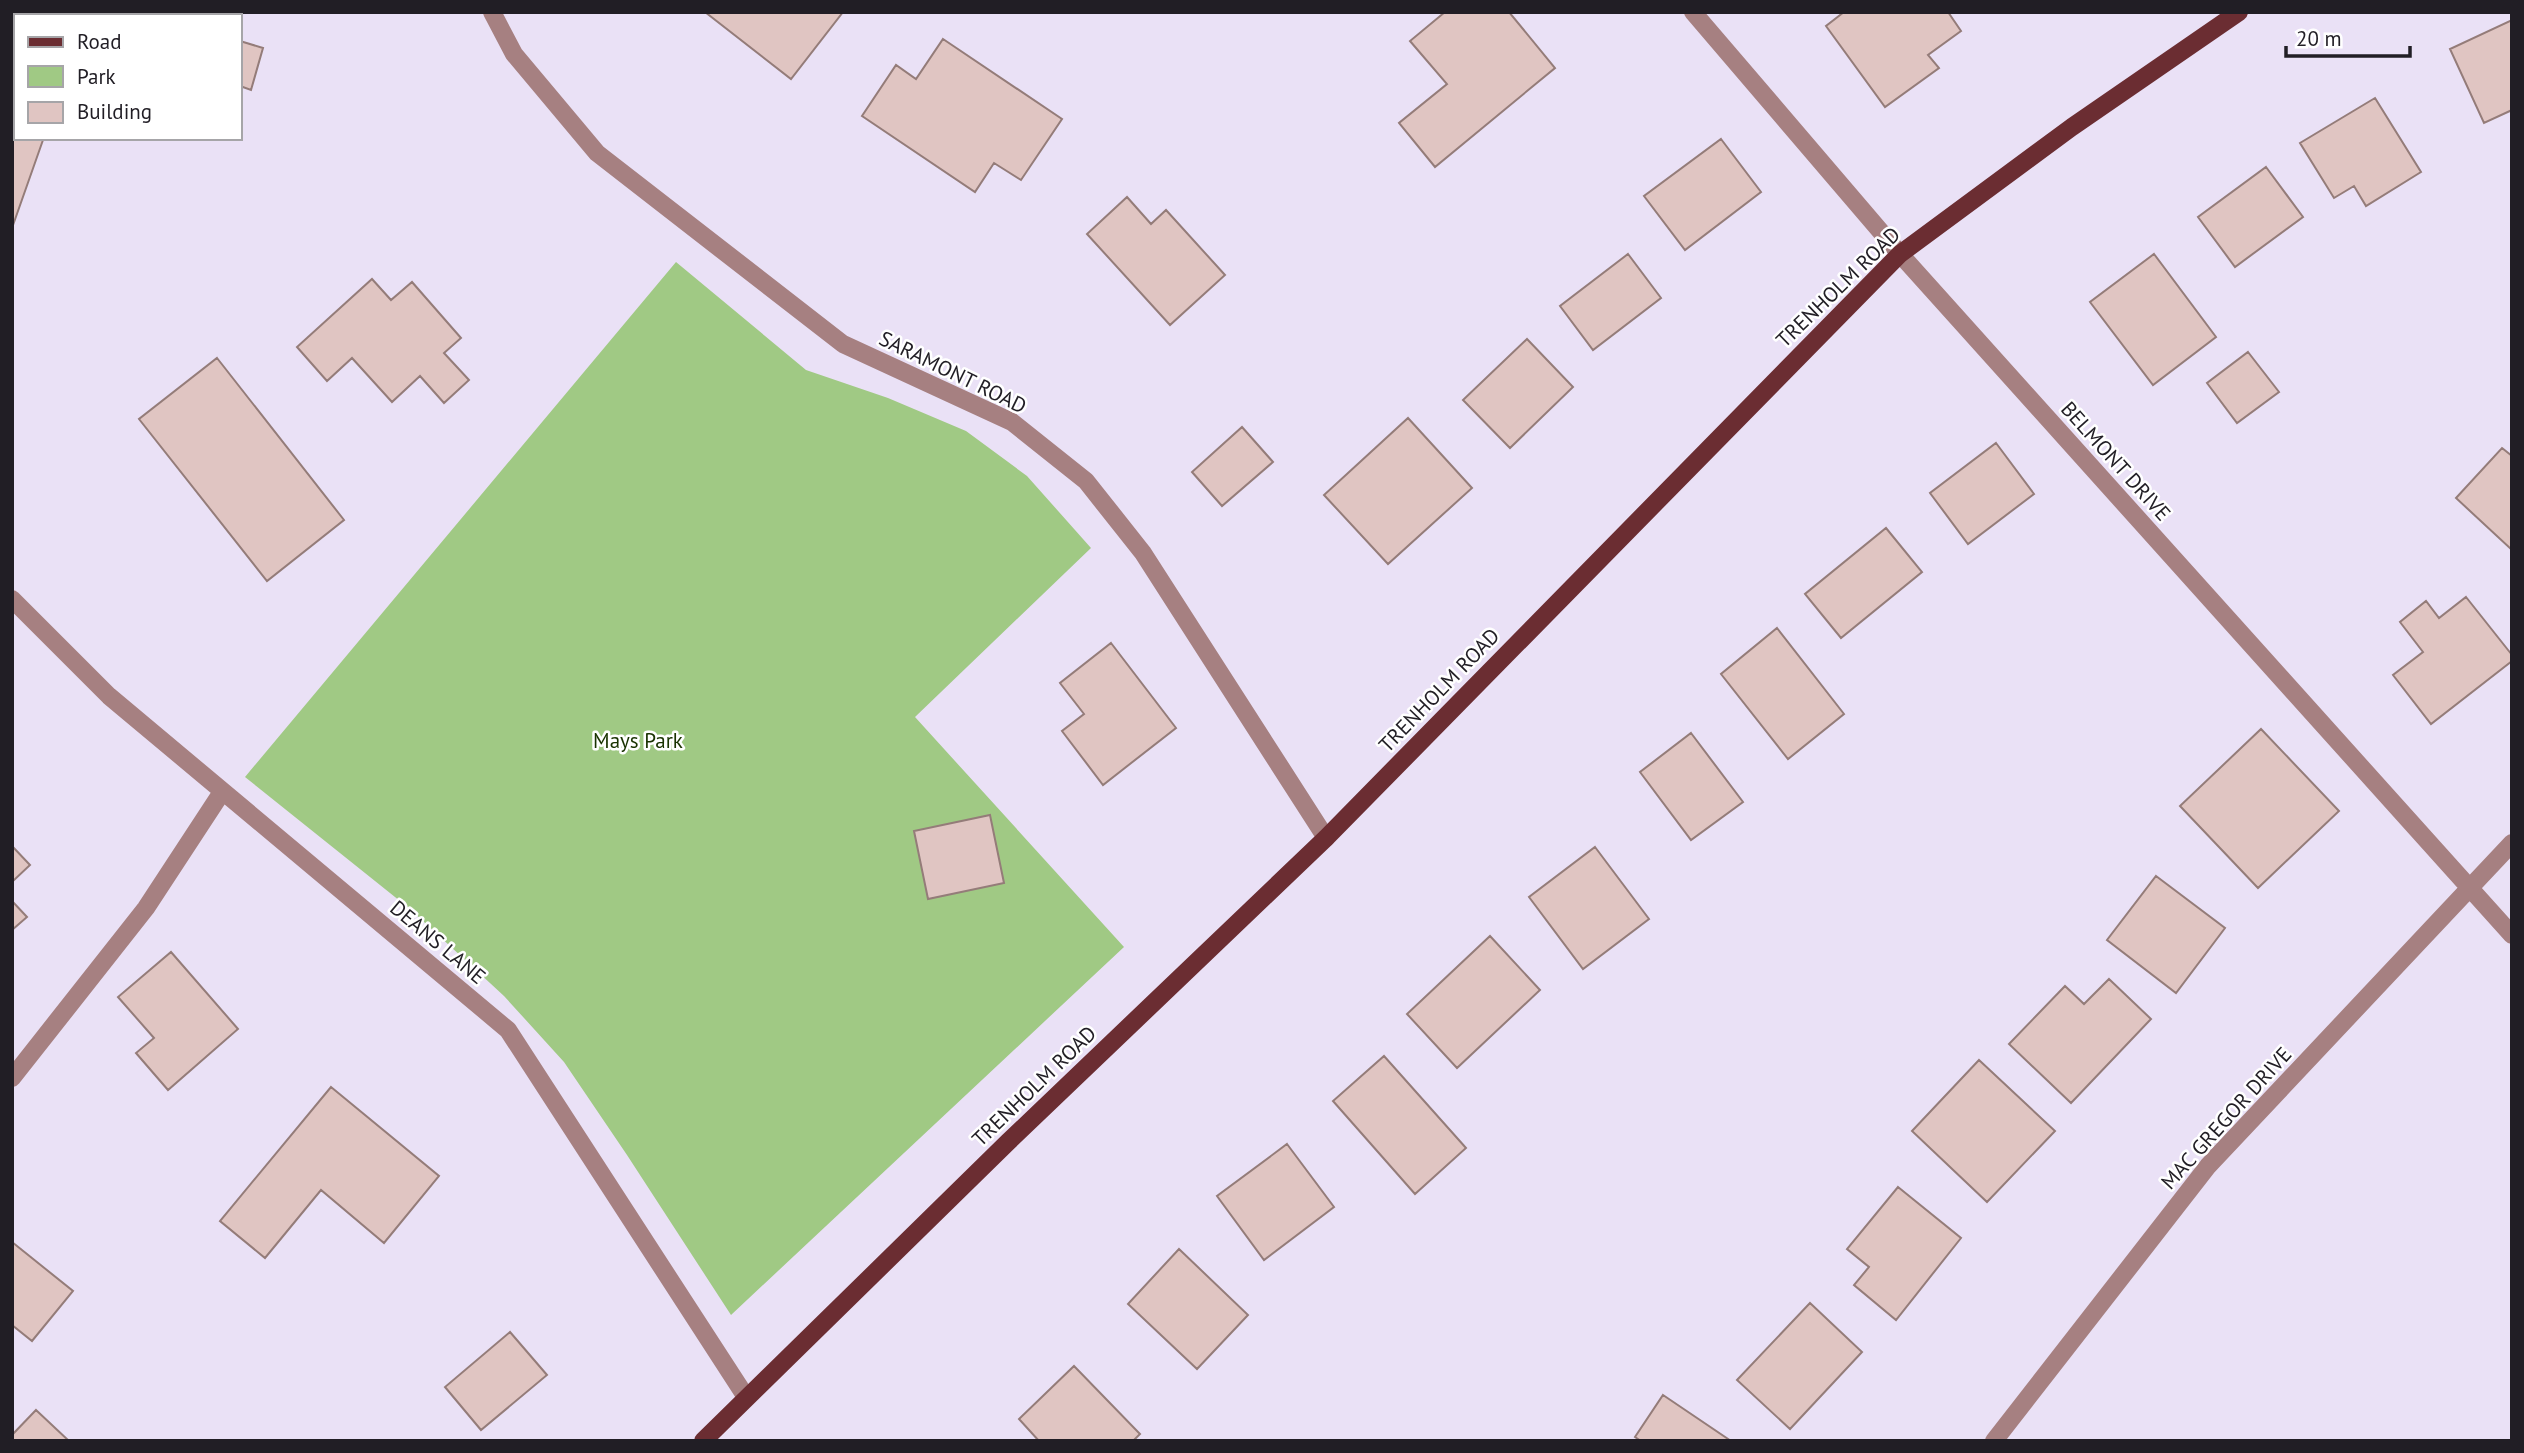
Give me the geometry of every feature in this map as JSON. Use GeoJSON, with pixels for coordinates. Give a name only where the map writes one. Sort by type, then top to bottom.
{"type":"FeatureCollection","features":[{"type":"Feature","properties":{"kind":"main road","name":"TRENHOLM ROAD"},"geometry":{"type":"LineString","coordinates":[[703,1441],[1008,1142],[1326,838],[1900,254],[2072,127],[2239,12]]}},
{"type":"Feature","properties":{"kind":"street","name":"SARAMONT ROAD"},"geometry":{"type":"LineString","coordinates":[[492,12],[514,54],[597,153],[843,344],[1012,422],[1086,481],[1143,553],[1326,838]]}},
{"type":"Feature","properties":{"kind":"street","name":"BELMONT DRIVE"},"geometry":{"type":"LineString","coordinates":[[1693,12],[1900,254],[2512,934]]}},
{"type":"Feature","properties":{"kind":"street","name":"DEANS LANE"},"geometry":{"type":"LineString","coordinates":[[12,599],[108,696],[508,1030],[746,1397]]}},
{"type":"Feature","properties":{"kind":"street"},"geometry":{"type":"LineString","coordinates":[[12,1078],[146,908],[222,792]]}},
{"type":"Feature","properties":{"kind":"street","name":"MAC GREGOR DRIVE"},"geometry":{"type":"LineString","coordinates":[[1994,1441],[2208,1167],[2512,843]]}},
{"type":"Feature","properties":{"kind":"green space","name":"Mays Park"},"geometry":{"type":"Polygon","coordinates":[[[676,262],[806,370],[888,398],[966,431],[1027,476],[1091,548],[915,717],[1124,947],[731,1315],[564,1062],[504,996],[410,909],[245,777],[676,262]]]}},
{"type":"Feature","properties":{"kind":"building"},"geometry":{"type":"Polygon","coordinates":[[[705,12],[843,12],[791,79],[705,12]]]}},
{"type":"Feature","properties":{"kind":"building"},"geometry":{"type":"Polygon","coordinates":[[[1445,12],[1509,12],[1555,68],[1435,167],[1399,123],[1447,84],[1410,41],[1445,12]]]}},
{"type":"Feature","properties":{"kind":"building"},"geometry":{"type":"Polygon","coordinates":[[[1844,12],[1948,12],[1961,31],[1928,55],[1939,68],[1885,107],[1826,26],[1844,12]]]}},
{"type":"Feature","properties":{"kind":"building"},"geometry":{"type":"Polygon","coordinates":[[[2512,20],[2512,110],[2484,123],[2450,49],[2512,20]]]}},
{"type":"Feature","properties":{"kind":"building"},"geometry":{"type":"Polygon","coordinates":[[[943,39],[1062,119],[1021,180],[994,163],[975,192],[862,116],[896,65],[916,79],[943,39]]]}},
{"type":"Feature","properties":{"kind":"building"},"geometry":{"type":"Polygon","coordinates":[[[242,42],[263,48],[251,90],[242,87],[242,42]]]}},
{"type":"Feature","properties":{"kind":"building"},"geometry":{"type":"Polygon","coordinates":[[[2375,98],[2421,172],[2366,206],[2354,186],[2334,198],[2300,143],[2375,98]]]}},
{"type":"Feature","properties":{"kind":"building"},"geometry":{"type":"Polygon","coordinates":[[[12,129],[14,140],[43,140],[12,228],[12,129]]]}},
{"type":"Feature","properties":{"kind":"building"},"geometry":{"type":"Polygon","coordinates":[[[1721,139],[1761,192],[1685,250],[1644,196],[1721,139]]]}},
{"type":"Feature","properties":{"kind":"building"},"geometry":{"type":"Polygon","coordinates":[[[2266,167],[2303,217],[2235,267],[2198,217],[2266,167]]]}},
{"type":"Feature","properties":{"kind":"building"},"geometry":{"type":"Polygon","coordinates":[[[1127,197],[1151,224],[1166,210],[1225,275],[1170,325],[1087,234],[1127,197]]]}},
{"type":"Feature","properties":{"kind":"building"},"geometry":{"type":"Polygon","coordinates":[[[1628,254],[1661,298],[1593,350],[1560,306],[1628,254]]]}},
{"type":"Feature","properties":{"kind":"building"},"geometry":{"type":"Polygon","coordinates":[[[2154,254],[2216,337],[2153,385],[2090,302],[2154,254]]]}},
{"type":"Feature","properties":{"kind":"building"},"geometry":{"type":"Polygon","coordinates":[[[372,279],[391,300],[412,282],[461,338],[444,353],[469,380],[444,403],[420,376],[392,402],[352,358],[327,381],[297,347],[372,279]]]}},
{"type":"Feature","properties":{"kind":"building"},"geometry":{"type":"Polygon","coordinates":[[[1527,339],[1573,387],[1510,448],[1463,400],[1527,339]]]}},
{"type":"Feature","properties":{"kind":"building"},"geometry":{"type":"Polygon","coordinates":[[[2248,352],[2279,392],[2237,423],[2207,383],[2248,352]]]}},
{"type":"Feature","properties":{"kind":"building"},"geometry":{"type":"Polygon","coordinates":[[[217,358],[344,520],[267,581],[139,419],[217,358]]]}},
{"type":"Feature","properties":{"kind":"building"},"geometry":{"type":"Polygon","coordinates":[[[1408,418],[1472,488],[1388,564],[1324,495],[1408,418]]]}},
{"type":"Feature","properties":{"kind":"building"},"geometry":{"type":"Polygon","coordinates":[[[1242,427],[1273,462],[1222,506],[1192,472],[1242,427]]]}},
{"type":"Feature","properties":{"kind":"building"},"geometry":{"type":"Polygon","coordinates":[[[1996,443],[2034,494],[1968,544],[1930,493],[1996,443]]]}},
{"type":"Feature","properties":{"kind":"building"},"geometry":{"type":"Polygon","coordinates":[[[2502,448],[2512,456],[2512,550],[2456,498],[2502,448]]]}},
{"type":"Feature","properties":{"kind":"building"},"geometry":{"type":"Polygon","coordinates":[[[1886,528],[1922,572],[1841,638],[1805,594],[1886,528]]]}},
{"type":"Feature","properties":{"kind":"building"},"geometry":{"type":"Polygon","coordinates":[[[2466,597],[2512,655],[2512,661],[2431,724],[2393,675],[2423,652],[2400,622],[2426,601],[2439,618],[2466,597]]]}},
{"type":"Feature","properties":{"kind":"building"},"geometry":{"type":"Polygon","coordinates":[[[1777,628],[1844,714],[1788,759],[1721,674],[1777,628]]]}},
{"type":"Feature","properties":{"kind":"building"},"geometry":{"type":"Polygon","coordinates":[[[1111,643],[1176,728],[1103,785],[1062,731],[1084,714],[1060,683],[1111,643]]]}},
{"type":"Feature","properties":{"kind":"building"},"geometry":{"type":"Polygon","coordinates":[[[2261,729],[2339,811],[2258,888],[2180,806],[2261,729]]]}},
{"type":"Feature","properties":{"kind":"building"},"geometry":{"type":"Polygon","coordinates":[[[1691,733],[1743,802],[1691,840],[1640,772],[1691,733]]]}},
{"type":"Feature","properties":{"kind":"building"},"geometry":{"type":"Polygon","coordinates":[[[990,815],[1004,883],[928,899],[914,831],[990,815]]]}},
{"type":"Feature","properties":{"kind":"building"},"geometry":{"type":"Polygon","coordinates":[[[12,846],[30,865],[12,882],[12,846]]]}},
{"type":"Feature","properties":{"kind":"building"},"geometry":{"type":"Polygon","coordinates":[[[1595,847],[1649,919],[1583,969],[1529,897],[1595,847]]]}},
{"type":"Feature","properties":{"kind":"building"},"geometry":{"type":"Polygon","coordinates":[[[2156,876],[2225,928],[2176,993],[2107,940],[2156,876]]]}},
{"type":"Feature","properties":{"kind":"building"},"geometry":{"type":"Polygon","coordinates":[[[12,901],[27,917],[12,930],[12,901]]]}},
{"type":"Feature","properties":{"kind":"building"},"geometry":{"type":"Polygon","coordinates":[[[1490,936],[1540,990],[1457,1068],[1407,1014],[1490,936]]]}},
{"type":"Feature","properties":{"kind":"building"},"geometry":{"type":"Polygon","coordinates":[[[171,952],[238,1029],[168,1090],[136,1053],[154,1038],[118,997],[171,952]]]}},
{"type":"Feature","properties":{"kind":"building"},"geometry":{"type":"Polygon","coordinates":[[[2109,979],[2151,1019],[2071,1103],[2009,1044],[2065,986],[2084,1004],[2109,979]]]}},
{"type":"Feature","properties":{"kind":"building"},"geometry":{"type":"Polygon","coordinates":[[[1384,1056],[1466,1148],[1415,1194],[1333,1101],[1384,1056]]]}},
{"type":"Feature","properties":{"kind":"building"},"geometry":{"type":"Polygon","coordinates":[[[1979,1060],[2055,1131],[1987,1202],[1912,1131],[1979,1060]]]}},
{"type":"Feature","properties":{"kind":"building"},"geometry":{"type":"Polygon","coordinates":[[[331,1087],[439,1176],[384,1243],[321,1190],[265,1258],[220,1221],[331,1087]]]}},
{"type":"Feature","properties":{"kind":"building"},"geometry":{"type":"Polygon","coordinates":[[[1287,1144],[1334,1207],[1264,1260],[1217,1196],[1287,1144]]]}},
{"type":"Feature","properties":{"kind":"building"},"geometry":{"type":"Polygon","coordinates":[[[1898,1187],[1961,1238],[1896,1320],[1854,1285],[1869,1267],[1847,1249],[1898,1187]]]}},
{"type":"Feature","properties":{"kind":"building"},"geometry":{"type":"Polygon","coordinates":[[[12,1242],[73,1291],[32,1341],[12,1325],[12,1242]]]}},
{"type":"Feature","properties":{"kind":"building"},"geometry":{"type":"Polygon","coordinates":[[[1179,1249],[1248,1315],[1197,1369],[1128,1304],[1179,1249]]]}},
{"type":"Feature","properties":{"kind":"building"},"geometry":{"type":"Polygon","coordinates":[[[1810,1303],[1862,1352],[1790,1429],[1737,1380],[1810,1303]]]}},
{"type":"Feature","properties":{"kind":"building"},"geometry":{"type":"Polygon","coordinates":[[[510,1332],[547,1375],[481,1430],[445,1387],[510,1332]]]}},
{"type":"Feature","properties":{"kind":"building"},"geometry":{"type":"Polygon","coordinates":[[[1074,1366],[1140,1434],[1133,1441],[1039,1441],[1019,1419],[1074,1366]]]}},
{"type":"Feature","properties":{"kind":"building"},"geometry":{"type":"Polygon","coordinates":[[[1663,1395],[1731,1441],[1641,1441],[1635,1437],[1663,1395]]]}},
{"type":"Feature","properties":{"kind":"building"},"geometry":{"type":"Polygon","coordinates":[[[36,1410],[69,1441],[12,1441],[12,1435],[36,1410]]]}}]}
